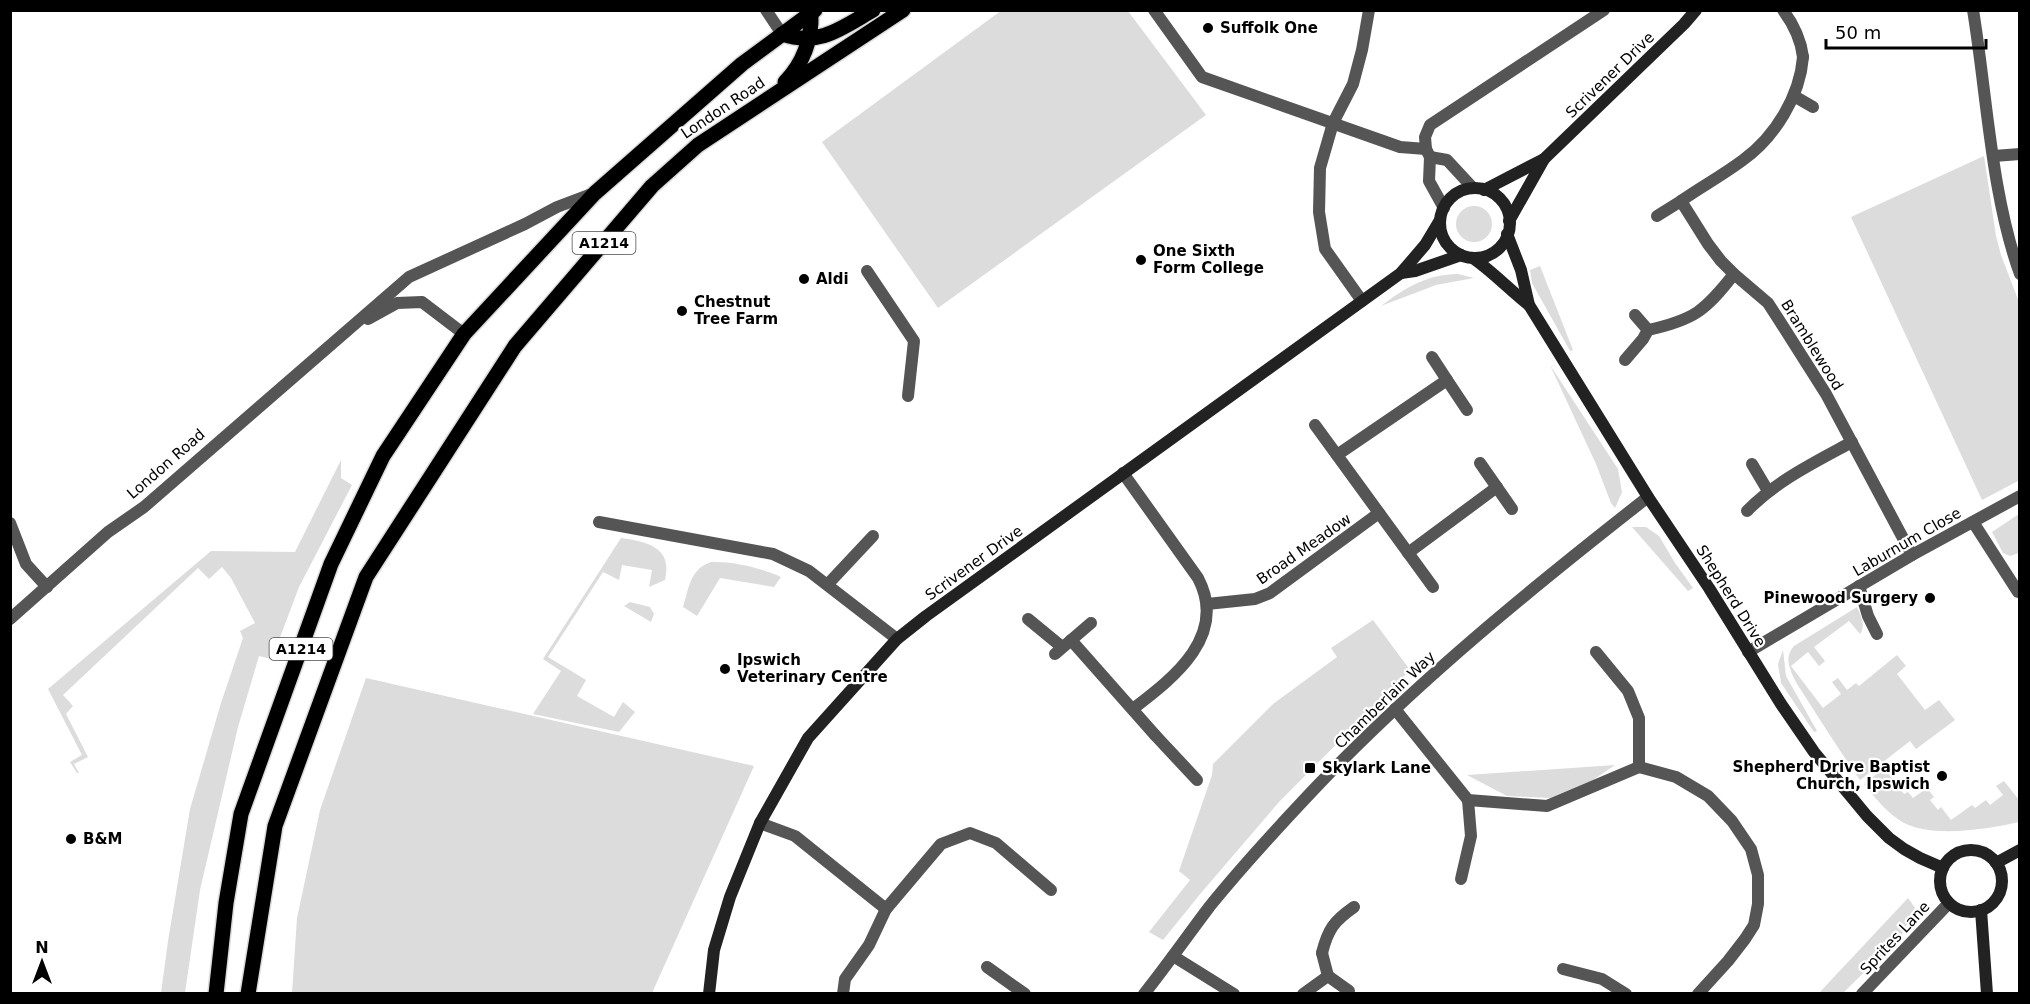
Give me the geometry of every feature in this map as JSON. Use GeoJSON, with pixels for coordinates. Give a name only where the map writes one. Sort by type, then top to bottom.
{"type":"FeatureCollection","features":[{"type":"Feature","properties":{"kind":"main road"},"geometry":{"type":"LineString","coordinates":[[782,34],[808,40],[842,28],[873,10]]}},
{"type":"Feature","properties":{"kind":"main road","name":"London Road"},"geometry":{"type":"LineString","coordinates":[[248,993],[274,826],[366,577],[515,346],[652,186],[698,145],[903,10]]}},
{"type":"Feature","properties":{"kind":"main road","name":"London Road"},"geometry":{"type":"LineString","coordinates":[[464,334],[595,193],[741,64],[812,12]]}},
{"type":"Feature","properties":{"kind":"main road"},"geometry":{"type":"LineString","coordinates":[[771,97],[798,65],[808,40],[812,12]]}},
{"type":"Feature","properties":{"kind":"main road","name":"A1214"},"geometry":{"type":"LineString","coordinates":[[216,993],[226,903],[241,814],[332,564],[383,456],[464,334]]}},
{"type":"Feature","properties":{"kind":"street"},"geometry":{"type":"LineString","coordinates":[[765,10],[782,34]]}},
{"type":"Feature","properties":{"kind":"street"},"geometry":{"type":"LineString","coordinates":[[1154,10],[1202,77],[1400,147],[1447,160],[1478,189]]}},
{"type":"Feature","properties":{"kind":"street"},"geometry":{"type":"LineString","coordinates":[[1362,301],[1325,249],[1319,212],[1320,168],[1333,123],[1353,84],[1369,10]]}},
{"type":"Feature","properties":{"kind":"street"},"geometry":{"type":"LineString","coordinates":[[1442,214],[1453,196],[1462,191],[1478,189],[1494,194],[1502,201],[1507,211],[1508,234],[1504,242],[1487,256],[1467,256],[1448,245],[1442,236],[1442,214],[1429,181],[1425,137],[1430,125],[1604,10]]}},
{"type":"Feature","properties":{"kind":"street","name":"Scrivener Drive"},"geometry":{"type":"LineString","coordinates":[[1509,221],[1544,159],[1696,10]]}},
{"type":"Feature","properties":{"kind":"street"},"geometry":{"type":"LineString","coordinates":[[1657,216],[1745,159],[1759,146],[1794,96],[1802,71],[1803,57],[1796,31],[1783,10]]}},
{"type":"Feature","properties":{"kind":"street"},"geometry":{"type":"LineString","coordinates":[[1973,10],[1994,156],[2007,230],[2019,274]]}},
{"type":"Feature","properties":{"kind":"street"},"geometry":{"type":"LineString","coordinates":[[1794,96],[1813,107]]}},
{"type":"Feature","properties":{"kind":"street"},"geometry":{"type":"LineString","coordinates":[[1994,156],[2019,154]]}},
{"type":"Feature","properties":{"kind":"street","name":"Scrivener Drive"},"geometry":{"type":"LineString","coordinates":[[1478,189],[1544,159]]}},
{"type":"Feature","properties":{"kind":"street","name":"London Road"},"geometry":{"type":"LineString","coordinates":[[10,619],[108,532],[144,507],[409,277],[557,207],[595,193]]}},
{"type":"Feature","properties":{"kind":"street","name":"Bramblewood"},"geometry":{"type":"LineString","coordinates":[[1681,201],[1708,244],[1734,274],[1768,303],[1826,394],[1912,555]]}},
{"type":"Feature","properties":{"kind":"street","name":"Scrivener Drive"},"geometry":{"type":"LineString","coordinates":[[709,993],[714,950],[730,897],[760,823],[808,738],[897,639],[1401,273],[1425,245],[1442,214]]}},
{"type":"Feature","properties":{"kind":"street","name":"Shepherd Drive"},"geometry":{"type":"LineString","coordinates":[[1508,234],[1522,272],[1529,305],[1648,497],[1814,752],[1867,816],[1904,849],[1943,868]]}},
{"type":"Feature","properties":{"kind":"street","name":"Scrivener Drive"},"geometry":{"type":"LineString","coordinates":[[1401,273],[1467,256]]}},
{"type":"Feature","properties":{"kind":"street","name":"Shepherd Drive"},"geometry":{"type":"LineString","coordinates":[[1467,256],[1494,273],[1508,289],[1529,305]]}},
{"type":"Feature","properties":{"kind":"street"},"geometry":{"type":"LineString","coordinates":[[867,271],[914,342],[908,396]]}},
{"type":"Feature","properties":{"kind":"street"},"geometry":{"type":"LineString","coordinates":[[1625,360],[1648,330],[1694,316],[1707,307],[1734,274]]}},
{"type":"Feature","properties":{"kind":"street","name":"London Road"},"geometry":{"type":"LineString","coordinates":[[344,333],[397,303],[422,302],[464,334]]}},
{"type":"Feature","properties":{"kind":"street"},"geometry":{"type":"LineString","coordinates":[[1635,315],[1648,330]]}},
{"type":"Feature","properties":{"kind":"street"},"geometry":{"type":"LineString","coordinates":[[1432,357],[1467,410]]}},
{"type":"Feature","properties":{"kind":"street"},"geometry":{"type":"LineString","coordinates":[[1337,455],[1447,380]]}},
{"type":"Feature","properties":{"kind":"street"},"geometry":{"type":"LineString","coordinates":[[1315,425],[1433,587]]}},
{"type":"Feature","properties":{"kind":"street"},"geometry":{"type":"LineString","coordinates":[[1747,511],[1768,491],[1852,442]]}},
{"type":"Feature","properties":{"kind":"street"},"geometry":{"type":"LineString","coordinates":[[1480,463],[1512,509]]}},
{"type":"Feature","properties":{"kind":"street"},"geometry":{"type":"LineString","coordinates":[[1752,464],[1768,491]]}},
{"type":"Feature","properties":{"kind":"street"},"geometry":{"type":"LineString","coordinates":[[1123,473],[1198,578],[1207,604],[1207,619],[1197,648],[1164,683],[1134,708]]}},
{"type":"Feature","properties":{"kind":"street"},"geometry":{"type":"LineString","coordinates":[[1408,553],[1497,487]]}},
{"type":"Feature","properties":{"kind":"street","name":"Laburnum Close"},"geometry":{"type":"LineString","coordinates":[[1748,652],[1912,555],[2019,496]]}},
{"type":"Feature","properties":{"kind":"street","name":"Chamberlain Way"},"geometry":{"type":"LineString","coordinates":[[1144,993],[1210,906],[1256,853],[1319,784],[1395,709],[1478,633],[1648,497]]}},
{"type":"Feature","properties":{"kind":"street","name":"Broad Meadow"},"geometry":{"type":"LineString","coordinates":[[1207,604],[1255,599],[1270,593],[1379,513]]}},
{"type":"Feature","properties":{"kind":"street"},"geometry":{"type":"LineString","coordinates":[[599,522],[772,554],[810,571],[897,639]]}},
{"type":"Feature","properties":{"kind":"street"},"geometry":{"type":"LineString","coordinates":[[1973,522],[2018,592]]}},
{"type":"Feature","properties":{"kind":"street"},"geometry":{"type":"LineString","coordinates":[[10,524],[26,564],[47,586]]}},
{"type":"Feature","properties":{"kind":"street"},"geometry":{"type":"LineString","coordinates":[[828,584],[873,536]]}},
{"type":"Feature","properties":{"kind":"street"},"geometry":{"type":"LineString","coordinates":[[1859,586],[1868,616],[1877,634]]}},
{"type":"Feature","properties":{"kind":"street"},"geometry":{"type":"LineString","coordinates":[[1028,619],[1134,708],[1155,735],[1197,780]]}},
{"type":"Feature","properties":{"kind":"street"},"geometry":{"type":"LineString","coordinates":[[1063,647],[1091,623]]}},
{"type":"Feature","properties":{"kind":"street"},"geometry":{"type":"LineString","coordinates":[[1596,652],[1628,691],[1639,718],[1639,767]]}},
{"type":"Feature","properties":{"kind":"street"},"geometry":{"type":"LineString","coordinates":[[1395,709],[1468,800],[1471,836],[1461,879]]}},
{"type":"Feature","properties":{"kind":"street"},"geometry":{"type":"LineString","coordinates":[[1468,800],[1547,806],[1639,767],[1676,777],[1708,796],[1732,821],[1751,849],[1758,875],[1758,904],[1754,925],[1728,961],[1698,993]]}},
{"type":"Feature","properties":{"kind":"street"},"geometry":{"type":"LineString","coordinates":[[760,823],[795,836],[886,909]]}},
{"type":"Feature","properties":{"kind":"street"},"geometry":{"type":"LineString","coordinates":[[843,993],[845,979],[869,945],[886,909],[941,844],[970,833],[996,843],[1051,890]]}},
{"type":"Feature","properties":{"kind":"street"},"geometry":{"type":"LineString","coordinates":[[1969,850],[1984,853],[1996,863],[2002,876],[2001,890],[1994,903],[1982,910],[1960,910],[1949,903],[1943,895],[1941,886],[1943,868],[1954,856],[1969,850]]}},
{"type":"Feature","properties":{"kind":"street"},"geometry":{"type":"LineString","coordinates":[[1996,863],[2019,850]]}},
{"type":"Feature","properties":{"kind":"street","name":"Sprites Lane"},"geometry":{"type":"LineString","coordinates":[[1862,993],[1949,903]]}},
{"type":"Feature","properties":{"kind":"street"},"geometry":{"type":"LineString","coordinates":[[1350,992],[1328,976],[1322,953],[1336,919],[1354,906]]}},
{"type":"Feature","properties":{"kind":"street"},"geometry":{"type":"LineString","coordinates":[[1982,910],[1987,993]]}},
{"type":"Feature","properties":{"kind":"street"},"geometry":{"type":"LineString","coordinates":[[1173,956],[1234,993]]}},
{"type":"Feature","properties":{"kind":"street"},"geometry":{"type":"LineString","coordinates":[[987,967],[1025,993]]}},
{"type":"Feature","properties":{"kind":"street"},"geometry":{"type":"LineString","coordinates":[[1563,969],[1602,979],[1626,993]]}},
{"type":"Feature","properties":{"kind":"street"},"geometry":{"type":"LineString","coordinates":[[1303,993],[1328,976]]}},
{"type":"Feature","properties":{"kind":"shaded area"},"geometry":{"type":"Polygon","coordinates":[[[1002,10],[1128,11],[1206,115],[938,308],[822,142],[1002,10]]]}},
{"type":"Feature","properties":{"kind":"shaded area"},"geometry":{"type":"Polygon","coordinates":[[[1984,156],[1996,236],[2019,302],[2020,480],[1982,500],[1851,217],[1984,156]]]}},
{"type":"Feature","properties":{"kind":"shaded area"},"geometry":{"type":"Polygon","coordinates":[[[1474,206],[1487,211],[1492,224],[1487,237],[1474,242],[1461,237],[1456,224],[1461,211],[1474,206]]]}},
{"type":"Feature","properties":{"kind":"shaded area"},"geometry":{"type":"Polygon","coordinates":[[[1540,266],[1573,350],[1570,351],[1532,283],[1530,270],[1540,266]]]}},
{"type":"Feature","properties":{"kind":"shaded area"},"geometry":{"type":"Polygon","coordinates":[[[1458,274],[1474,278],[1436,285],[1381,306],[1399,293],[1426,279],[1458,274]]]}},
{"type":"Feature","properties":{"kind":"shaded area"},"geometry":{"type":"Polygon","coordinates":[[[1550,365],[1618,469],[1622,492],[1615,508],[1611,503],[1596,464],[1550,365]]]}},
{"type":"Feature","properties":{"kind":"shaded area"},"geometry":{"type":"Polygon","coordinates":[[[341,460],[341,478],[352,485],[299,587],[273,656],[271,659],[259,656],[238,727],[200,890],[185,993],[161,993],[190,809],[243,638],[240,631],[255,623],[231,578],[222,567],[209,579],[198,568],[63,695],[73,706],[66,714],[88,757],[74,764],[79,773],[70,762],[82,755],[48,689],[211,551],[295,552],[341,460]]]}},
{"type":"Feature","properties":{"kind":"shaded area"},"geometry":{"type":"Polygon","coordinates":[[[2019,514],[2019,553],[2010,556],[2003,553],[1992,532],[2019,514]]]}},
{"type":"Feature","properties":{"kind":"shaded area"},"geometry":{"type":"Polygon","coordinates":[[[1632,527],[1646,527],[1659,536],[1693,588],[1688,591],[1632,527]]]}},
{"type":"Feature","properties":{"kind":"shaded area"},"geometry":{"type":"Polygon","coordinates":[[[621,538],[656,548],[665,560],[665,580],[649,587],[652,570],[622,565],[619,580],[603,572],[548,657],[586,680],[577,696],[614,717],[623,702],[635,712],[619,732],[533,714],[561,671],[543,659],[621,538]]]}},
{"type":"Feature","properties":{"kind":"shaded area"},"geometry":{"type":"Polygon","coordinates":[[[711,562],[747,566],[781,577],[774,587],[720,578],[697,616],[683,607],[694,574],[711,562]]]}},
{"type":"Feature","properties":{"kind":"shaded area"},"geometry":{"type":"Polygon","coordinates":[[[630,602],[650,607],[654,614],[651,622],[624,606],[630,602]]]}},
{"type":"Feature","properties":{"kind":"shaded area"},"geometry":{"type":"Polygon","coordinates":[[[1857,607],[1863,624],[1860,634],[1849,621],[1814,647],[1825,661],[1819,666],[1808,652],[1791,666],[1823,708],[1841,694],[1832,682],[1838,678],[1847,690],[1856,683],[1859,686],[1897,655],[1906,666],[1897,674],[1925,710],[1939,700],[1955,720],[1916,749],[1910,741],[1860,780],[1798,685],[1791,672],[1788,659],[1794,646],[1857,607]]]}},
{"type":"Feature","properties":{"kind":"shaded area"},"geometry":{"type":"Polygon","coordinates":[[[1373,620],[1410,670],[1279,802],[1163,940],[1149,932],[1190,880],[1179,871],[1212,775],[1213,764],[1273,704],[1337,657],[1331,648],[1373,620]]]}},
{"type":"Feature","properties":{"kind":"shaded area"},"geometry":{"type":"Polygon","coordinates":[[[1783,650],[1786,676],[1817,731],[1814,732],[1781,683],[1778,664],[1783,650]]]}},
{"type":"Feature","properties":{"kind":"shaded area"},"geometry":{"type":"Polygon","coordinates":[[[366,678],[754,766],[652,993],[292,993],[297,918],[320,810],[366,678]]]}},
{"type":"Feature","properties":{"kind":"shaded area"},"geometry":{"type":"Polygon","coordinates":[[[1615,765],[1593,780],[1550,798],[1507,796],[1467,775],[1615,765]]]}},
{"type":"Feature","properties":{"kind":"shaded area"},"geometry":{"type":"Polygon","coordinates":[[[1884,768],[1904,794],[1908,792],[1913,798],[1927,788],[1934,797],[1930,800],[1938,810],[1941,807],[1951,820],[1972,805],[1975,808],[1986,800],[1990,805],[2003,795],[1996,786],[2004,781],[2019,800],[2019,822],[1961,831],[1916,828],[1904,823],[1887,810],[1864,784],[1884,768]]]}},
{"type":"Feature","properties":{"kind":"shaded area"},"geometry":{"type":"Polygon","coordinates":[[[1908,898],[1915,908],[1901,936],[1843,993],[1819,993],[1908,898]]]}},
{"type":"Feature","properties":{"kind":"place","name":"Suffolk One"},"geometry":{"type":"Point","coordinates":[1208,28]}},
{"type":"Feature","properties":{"kind":"place","name":"One Sixth Form College"},"geometry":{"type":"Point","coordinates":[1141,260]}},
{"type":"Feature","properties":{"kind":"place","name":"Aldi"},"geometry":{"type":"Point","coordinates":[804,279]}},
{"type":"Feature","properties":{"kind":"place","name":"Chestnut Tree Farm"},"geometry":{"type":"Point","coordinates":[682,311]}},
{"type":"Feature","properties":{"kind":"place","name":"Pinewood Surgery"},"geometry":{"type":"Point","coordinates":[1930,598]}},
{"type":"Feature","properties":{"kind":"place","name":"Ipswich Veterinary Centre"},"geometry":{"type":"Point","coordinates":[725,669]}},
{"type":"Feature","properties":{"kind":"place","name":"Skylark Lane"},"geometry":{"type":"Point","coordinates":[1310,768]}},
{"type":"Feature","properties":{"kind":"place","name":"Shepherd Drive Baptist Church, Ipswich"},"geometry":{"type":"Point","coordinates":[1942,776]}},
{"type":"Feature","properties":{"kind":"place","name":"B&M"},"geometry":{"type":"Point","coordinates":[71,839]}}]}
